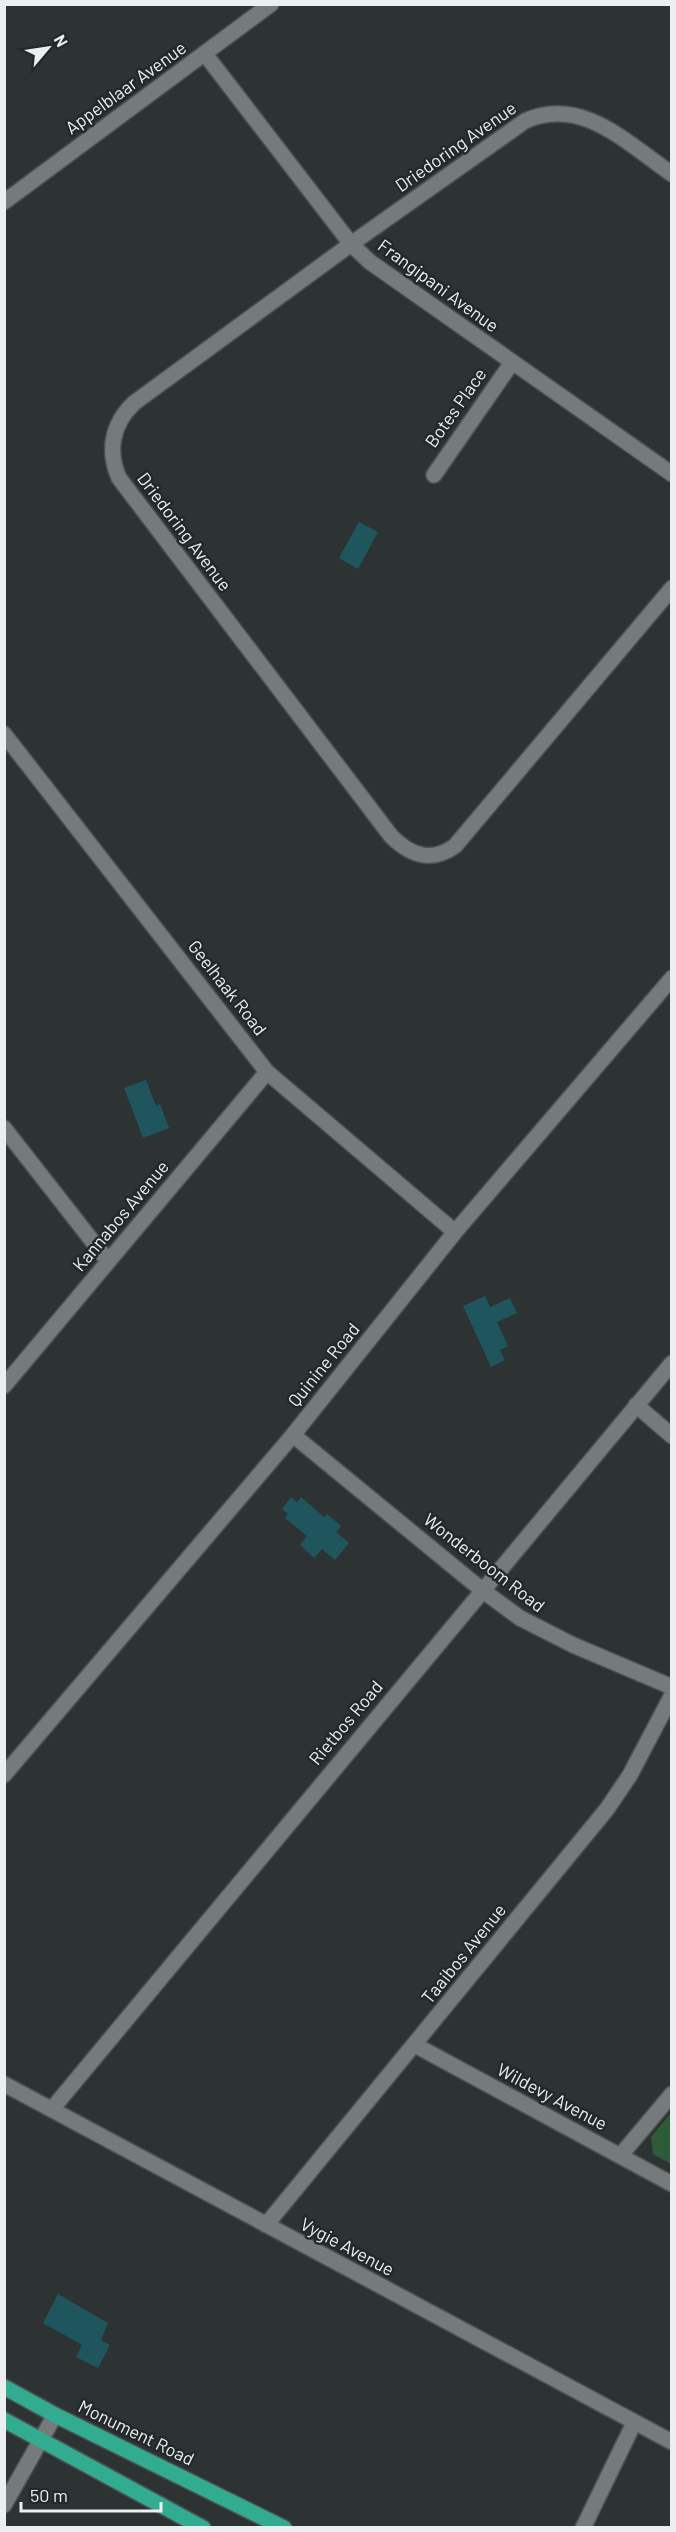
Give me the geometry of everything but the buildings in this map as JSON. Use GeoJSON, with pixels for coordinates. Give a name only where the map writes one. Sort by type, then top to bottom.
{"type":"FeatureCollection","features":[{"type":"Feature","properties":{"kind":"main road","name":"Monument Road"},"geometry":{"type":"LineString","coordinates":[[4,2387],[55,2415],[284,2528]]}},
{"type":"Feature","properties":{"kind":"main road"},"geometry":{"type":"LineString","coordinates":[[4,2420],[203,2528]]}},
{"type":"Feature","properties":{"kind":"street","name":"Appelblaar Avenue"},"geometry":{"type":"LineString","coordinates":[[4,202],[271,4]]}},
{"type":"Feature","properties":{"kind":"street","name":"Frangipani Avenue"},"geometry":{"type":"LineString","coordinates":[[205,54],[351,244],[370,262],[511,364],[672,474]]}},
{"type":"Feature","properties":{"kind":"street","name":"Driedoring Avenue"},"geometry":{"type":"LineString","coordinates":[[672,174],[580,115],[561,112],[541,114],[525,121],[351,244],[134,404],[122,417],[114,432],[112,459],[119,478],[391,836],[406,850],[428,857],[446,852],[455,846],[672,588]]}},
{"type":"Feature","properties":{"kind":"street","name":"Botes Place"},"geometry":{"type":"LineString","coordinates":[[434,475],[511,364]]}},
{"type":"Feature","properties":{"kind":"street","name":"Geelhaak Road"},"geometry":{"type":"LineString","coordinates":[[4,734],[267,1072],[455,1232]]}},
{"type":"Feature","properties":{"kind":"street","name":"Quinine Road"},"geometry":{"type":"LineString","coordinates":[[4,1775],[293,1435],[455,1232],[672,978]]}},
{"type":"Feature","properties":{"kind":"street","name":"Kannabos Avenue"},"geometry":{"type":"LineString","coordinates":[[4,1386],[267,1072]]}},
{"type":"Feature","properties":{"kind":"street"},"geometry":{"type":"LineString","coordinates":[[4,1128],[108,1261]]}},
{"type":"Feature","properties":{"kind":"street","name":"Rietbos Road"},"geometry":{"type":"LineString","coordinates":[[52,2109],[672,1363]]}},
{"type":"Feature","properties":{"kind":"street"},"geometry":{"type":"LineString","coordinates":[[636,1405],[672,1436]]}},
{"type":"Feature","properties":{"kind":"street","name":"Wonderboom Road"},"geometry":{"type":"LineString","coordinates":[[293,1435],[482,1590],[537,1628],[672,1687]]}},
{"type":"Feature","properties":{"kind":"street","name":"Taaibos Avenue"},"geometry":{"type":"LineString","coordinates":[[266,2225],[612,1803],[630,1775],[672,1695]]}},
{"type":"Feature","properties":{"kind":"street","name":"Wildevy Avenue"},"geometry":{"type":"LineString","coordinates":[[415,2045],[672,2184]]}},
{"type":"Feature","properties":{"kind":"street","name":"Vygie Avenue"},"geometry":{"type":"LineString","coordinates":[[4,2084],[672,2442]]}},
{"type":"Feature","properties":{"kind":"street"},"geometry":{"type":"LineString","coordinates":[[620,2156],[672,2094]]}},
{"type":"Feature","properties":{"kind":"street"},"geometry":{"type":"LineString","coordinates":[[4,2505],[9,2487],[55,2415]]}},
{"type":"Feature","properties":{"kind":"street"},"geometry":{"type":"LineString","coordinates":[[584,2528],[634,2423]]}},
{"type":"Feature","properties":{"kind":"green space"},"geometry":{"type":"Polygon","coordinates":[[[671,2113],[671,2164],[653,2154],[651,2137],[671,2113]]]}}]}
